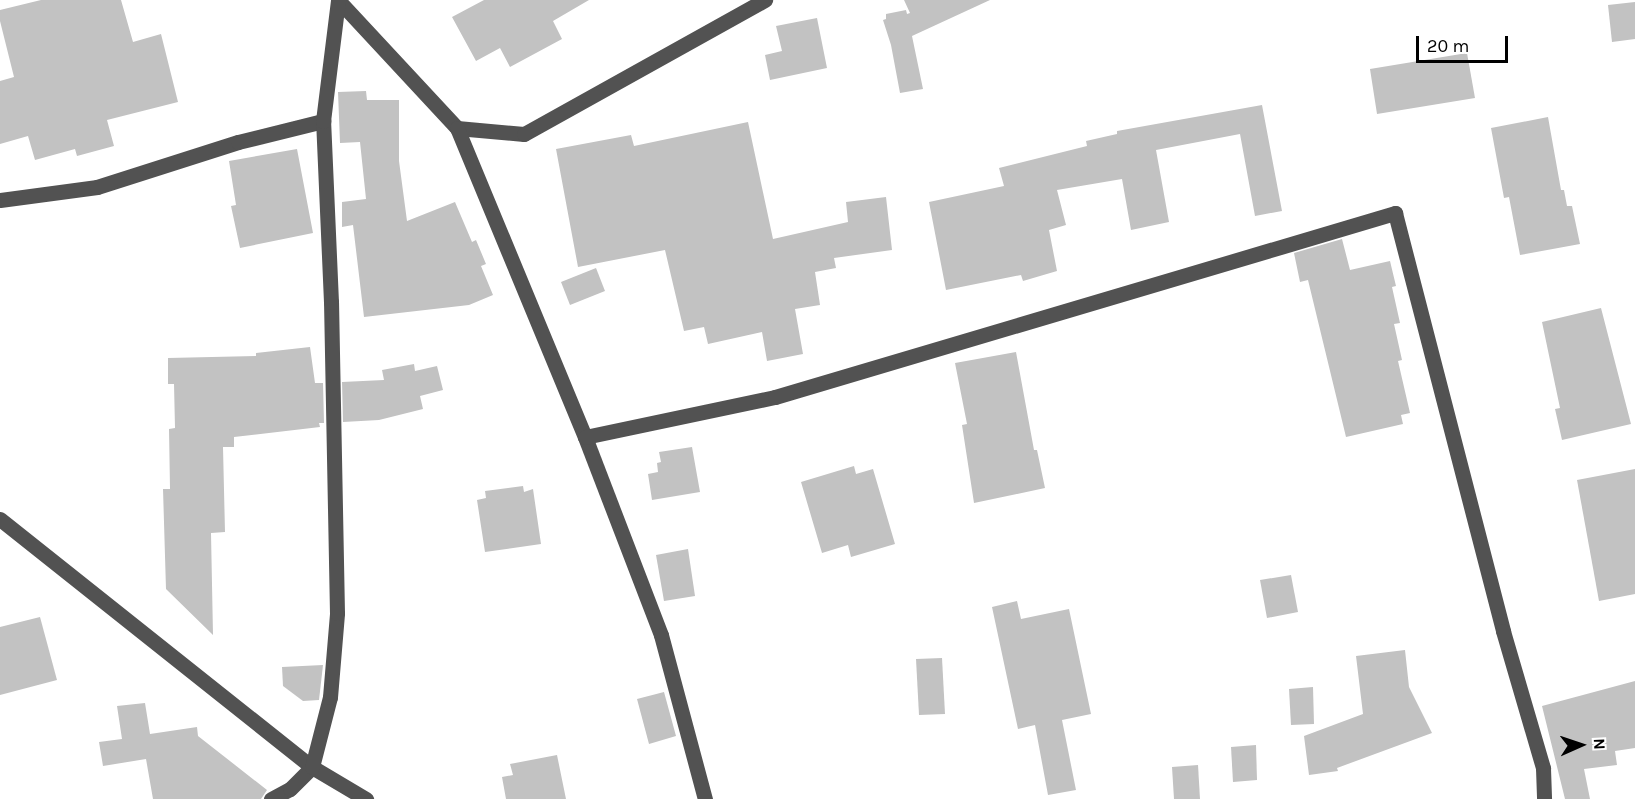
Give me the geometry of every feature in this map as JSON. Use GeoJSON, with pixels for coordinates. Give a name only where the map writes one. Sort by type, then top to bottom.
{"type":"FeatureCollection","features":[{"type":"Feature","properties":{"kind":"street"},"geometry":{"type":"LineString","coordinates":[[271,799],[290,789],[312,767],[330,697],[337,613],[331,302],[323,121],[338,0]]}},
{"type":"Feature","properties":{"kind":"street"},"geometry":{"type":"LineString","coordinates":[[338,0],[458,128],[585,437],[661,634],[705,799]]}},
{"type":"Feature","properties":{"kind":"street"},"geometry":{"type":"LineString","coordinates":[[458,128],[524,134],[765,0]]}},
{"type":"Feature","properties":{"kind":"street"},"geometry":{"type":"LineString","coordinates":[[0,200],[97,187],[238,142],[323,121]]}},
{"type":"Feature","properties":{"kind":"street"},"geometry":{"type":"LineString","coordinates":[[585,437],[776,397],[1395,213],[1503,632],[1543,768],[1544,799]]}},
{"type":"Feature","properties":{"kind":"street"},"geometry":{"type":"LineString","coordinates":[[0,519],[312,767],[366,799]]}},
{"type":"Feature","properties":{"kind":"building"},"geometry":{"type":"Polygon","coordinates":[[[41,0],[121,0],[133,42],[161,34],[178,102],[107,120],[114,146],[77,156],[75,149],[35,160],[28,136],[0,144],[0,81],[14,77],[0,21],[0,10],[41,0]]]}},
{"type":"Feature","properties":{"kind":"building"},"geometry":{"type":"Polygon","coordinates":[[[484,0],[589,0],[553,21],[562,39],[510,67],[500,48],[476,61],[452,17],[484,0]]]}},
{"type":"Feature","properties":{"kind":"building"},"geometry":{"type":"Polygon","coordinates":[[[904,0],[990,0],[912,36],[923,89],[900,93],[891,45],[883,20],[886,19],[886,14],[906,10],[907,14],[910,13],[904,0]]]}},
{"type":"Feature","properties":{"kind":"building"},"geometry":{"type":"Polygon","coordinates":[[[1635,2],[1635,39],[1612,42],[1608,5],[1635,2]]]}},
{"type":"Feature","properties":{"kind":"building"},"geometry":{"type":"Polygon","coordinates":[[[817,18],[827,68],[770,80],[765,55],[782,51],[776,26],[817,18]]]}},
{"type":"Feature","properties":{"kind":"building"},"geometry":{"type":"Polygon","coordinates":[[[1467,53],[1475,98],[1377,114],[1370,69],[1467,53]]]}},
{"type":"Feature","properties":{"kind":"building"},"geometry":{"type":"Polygon","coordinates":[[[366,91],[367,100],[399,100],[399,161],[407,221],[455,202],[472,242],[476,240],[486,264],[481,266],[493,295],[469,305],[364,317],[353,225],[342,227],[342,202],[366,199],[360,142],[340,143],[338,92],[366,91]]]}},
{"type":"Feature","properties":{"kind":"building"},"geometry":{"type":"Polygon","coordinates":[[[1262,105],[1282,211],[1255,216],[1240,134],[1156,150],[1169,222],[1131,230],[1122,179],[1057,190],[1066,225],[1049,230],[1057,271],[1023,281],[1021,275],[946,290],[929,202],[1004,186],[999,168],[1087,146],[1086,141],[1117,134],[1117,131],[1262,105]]]}},
{"type":"Feature","properties":{"kind":"building"},"geometry":{"type":"Polygon","coordinates":[[[1548,117],[1561,190],[1564,190],[1567,206],[1572,206],[1580,244],[1520,255],[1509,197],[1504,198],[1491,128],[1548,117]]]}},
{"type":"Feature","properties":{"kind":"building"},"geometry":{"type":"Polygon","coordinates":[[[748,122],[773,239],[848,222],[846,202],[886,197],[892,250],[834,258],[836,268],[815,272],[820,305],[795,309],[803,354],[767,361],[762,332],[708,344],[704,327],[684,331],[665,250],[578,267],[556,149],[631,135],[634,146],[748,122]]]}},
{"type":"Feature","properties":{"kind":"building"},"geometry":{"type":"Polygon","coordinates":[[[297,149],[313,233],[240,248],[231,206],[236,205],[229,161],[297,149]]]}},
{"type":"Feature","properties":{"kind":"building"},"geometry":{"type":"Polygon","coordinates":[[[1342,239],[1350,270],[1390,261],[1396,286],[1392,287],[1400,323],[1394,324],[1402,360],[1398,361],[1410,413],[1401,415],[1403,424],[1346,437],[1308,280],[1300,282],[1294,253],[1342,239]]]}},
{"type":"Feature","properties":{"kind":"building"},"geometry":{"type":"Polygon","coordinates":[[[596,268],[605,291],[570,305],[561,282],[596,268]]]}},
{"type":"Feature","properties":{"kind":"building"},"geometry":{"type":"Polygon","coordinates":[[[1601,308],[1631,424],[1562,440],[1555,409],[1560,408],[1542,322],[1601,308]]]}},
{"type":"Feature","properties":{"kind":"building"},"geometry":{"type":"Polygon","coordinates":[[[310,347],[315,383],[323,383],[324,423],[319,423],[320,427],[234,437],[234,447],[223,447],[225,532],[211,533],[213,635],[166,589],[163,489],[170,489],[169,429],[175,428],[174,384],[168,384],[168,358],[256,356],[256,353],[310,347]]]}},
{"type":"Feature","properties":{"kind":"building"},"geometry":{"type":"Polygon","coordinates":[[[1016,352],[1034,450],[1037,450],[1045,488],[974,503],[962,425],[967,424],[955,363],[1016,352]]]}},
{"type":"Feature","properties":{"kind":"building"},"geometry":{"type":"Polygon","coordinates":[[[414,364],[415,371],[437,366],[443,390],[420,396],[423,409],[379,420],[343,422],[342,382],[384,380],[382,370],[414,364]]]}},
{"type":"Feature","properties":{"kind":"building"},"geometry":{"type":"Polygon","coordinates":[[[692,447],[700,492],[652,500],[648,474],[658,472],[657,463],[661,462],[659,452],[692,447]]]}},
{"type":"Feature","properties":{"kind":"building"},"geometry":{"type":"Polygon","coordinates":[[[854,466],[856,474],[873,469],[895,544],[851,557],[848,545],[822,553],[801,482],[854,466]]]}},
{"type":"Feature","properties":{"kind":"building"},"geometry":{"type":"Polygon","coordinates":[[[1635,469],[1635,594],[1599,601],[1577,480],[1635,469]]]}},
{"type":"Feature","properties":{"kind":"building"},"geometry":{"type":"Polygon","coordinates":[[[523,486],[524,492],[533,489],[541,544],[485,552],[477,500],[486,498],[485,491],[523,486]]]}},
{"type":"Feature","properties":{"kind":"building"},"geometry":{"type":"Polygon","coordinates":[[[688,549],[695,596],[664,601],[656,555],[688,549]]]}},
{"type":"Feature","properties":{"kind":"building"},"geometry":{"type":"Polygon","coordinates":[[[1291,575],[1298,612],[1267,618],[1260,580],[1291,575]]]}},
{"type":"Feature","properties":{"kind":"building"},"geometry":{"type":"Polygon","coordinates":[[[1017,601],[1021,619],[1069,609],[1091,714],[1062,720],[1076,790],[1048,795],[1035,725],[1018,729],[992,607],[1017,601]]]}},
{"type":"Feature","properties":{"kind":"building"},"geometry":{"type":"Polygon","coordinates":[[[40,617],[57,680],[0,695],[0,627],[40,617]]]}},
{"type":"Feature","properties":{"kind":"building"},"geometry":{"type":"Polygon","coordinates":[[[1405,650],[1409,687],[1432,733],[1337,768],[1338,771],[1309,775],[1304,736],[1363,714],[1356,656],[1405,650]]]}},
{"type":"Feature","properties":{"kind":"building"},"geometry":{"type":"Polygon","coordinates":[[[942,658],[945,714],[919,715],[916,659],[942,658]]]}},
{"type":"Feature","properties":{"kind":"building"},"geometry":{"type":"Polygon","coordinates":[[[323,665],[319,700],[303,701],[283,686],[282,667],[323,665]]]}},
{"type":"Feature","properties":{"kind":"building"},"geometry":{"type":"Polygon","coordinates":[[[1635,681],[1635,748],[1615,751],[1617,765],[1584,769],[1590,799],[1565,799],[1542,706],[1635,681]]]}},
{"type":"Feature","properties":{"kind":"building"},"geometry":{"type":"Polygon","coordinates":[[[1313,687],[1314,724],[1291,725],[1289,689],[1313,687]]]}},
{"type":"Feature","properties":{"kind":"building"},"geometry":{"type":"Polygon","coordinates":[[[664,692],[676,736],[649,744],[637,699],[664,692]]]}},
{"type":"Feature","properties":{"kind":"building"},"geometry":{"type":"Polygon","coordinates":[[[145,703],[150,734],[197,727],[198,736],[267,790],[261,799],[153,799],[146,759],[103,766],[99,742],[122,739],[117,706],[145,703]]]}},
{"type":"Feature","properties":{"kind":"building"},"geometry":{"type":"Polygon","coordinates":[[[1256,745],[1257,780],[1233,782],[1231,747],[1256,745]]]}},
{"type":"Feature","properties":{"kind":"building"},"geometry":{"type":"Polygon","coordinates":[[[557,755],[566,799],[506,799],[502,777],[513,775],[510,764],[557,755]]]}},
{"type":"Feature","properties":{"kind":"building"},"geometry":{"type":"Polygon","coordinates":[[[1198,765],[1200,799],[1174,799],[1172,767],[1198,765]]]}}]}
